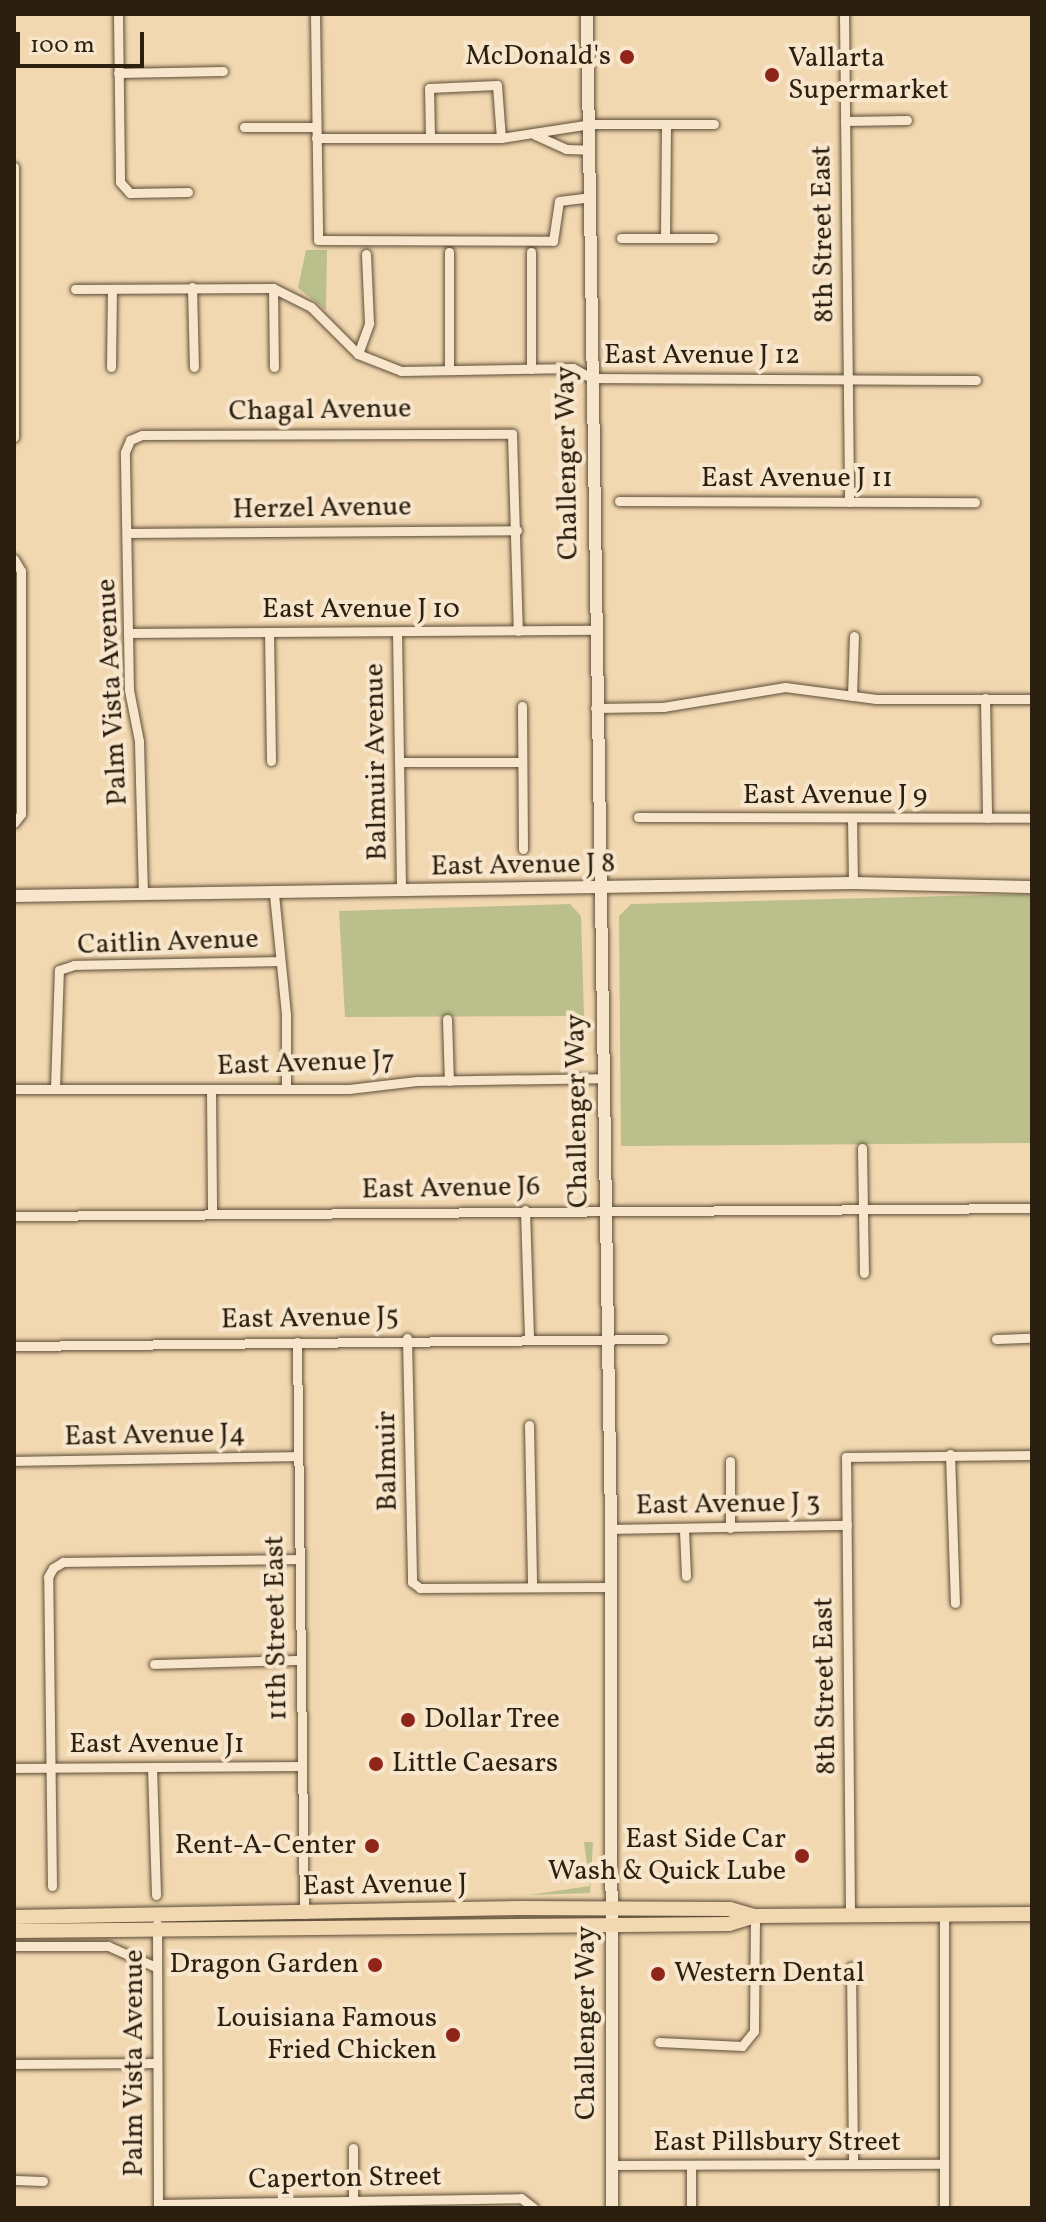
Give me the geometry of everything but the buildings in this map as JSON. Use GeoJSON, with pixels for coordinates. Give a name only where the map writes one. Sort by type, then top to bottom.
{"type":"FeatureCollection","features":[{"type":"Feature","properties":{"kind":"main road","name":"Challenger Way"},"geometry":{"type":"LineString","coordinates":[[587,14],[600,1078],[611,1529],[612,2208]]}},
{"type":"Feature","properties":{"kind":"main road","name":"East Avenue J 8"},"geometry":{"type":"LineString","coordinates":[[14,896],[599,890],[853,883],[1032,887]]}},
{"type":"Feature","properties":{"kind":"main road","name":"East Avenue J"},"geometry":{"type":"LineString","coordinates":[[14,1931],[411,1910],[490,1909],[729,1924],[755,1916],[1032,1914]]}},
{"type":"Feature","properties":{"kind":"main road"},"geometry":{"type":"LineString","coordinates":[[414,1926],[435,1918],[475,1917],[490,1909]]}},
{"type":"Feature","properties":{"kind":"main road"},"geometry":{"type":"LineString","coordinates":[[351,1927],[411,1910]]}},
{"type":"Feature","properties":{"kind":"main road","name":"East Avenue J"},"geometry":{"type":"LineString","coordinates":[[14,1917],[157,1924],[351,1927],[611,1917]]}},
{"type":"Feature","properties":{"kind":"street"},"geometry":{"type":"LineString","coordinates":[[118,14],[123,189],[188,192]]}},
{"type":"Feature","properties":{"kind":"street"},"geometry":{"type":"LineString","coordinates":[[315,14],[318,240],[322,243],[553,241],[559,201],[590,197]]}},
{"type":"Feature","properties":{"kind":"street","name":"8th Street East"},"geometry":{"type":"LineString","coordinates":[[844,14],[849,502]]}},
{"type":"Feature","properties":{"kind":"street"},"geometry":{"type":"LineString","coordinates":[[118,73],[223,71]]}},
{"type":"Feature","properties":{"kind":"street"},"geometry":{"type":"LineString","coordinates":[[430,138],[429,88],[485,85],[500,88],[501,138]]}},
{"type":"Feature","properties":{"kind":"street"},"geometry":{"type":"LineString","coordinates":[[845,121],[907,120]]}},
{"type":"Feature","properties":{"kind":"street"},"geometry":{"type":"LineString","coordinates":[[244,127],[430,138],[501,138],[590,124],[714,124]]}},
{"type":"Feature","properties":{"kind":"street"},"geometry":{"type":"LineString","coordinates":[[665,238],[666,124]]}},
{"type":"Feature","properties":{"kind":"street"},"geometry":{"type":"LineString","coordinates":[[535,135],[566,149],[590,150]]}},
{"type":"Feature","properties":{"kind":"street"},"geometry":{"type":"LineString","coordinates":[[14,167],[14,437]]}},
{"type":"Feature","properties":{"kind":"street"},"geometry":{"type":"LineString","coordinates":[[621,238],[713,238]]}},
{"type":"Feature","properties":{"kind":"street"},"geometry":{"type":"LineString","coordinates":[[449,252],[449,370]]}},
{"type":"Feature","properties":{"kind":"street"},"geometry":{"type":"LineString","coordinates":[[531,252],[531,369]]}},
{"type":"Feature","properties":{"kind":"street"},"geometry":{"type":"LineString","coordinates":[[358,354],[369,323],[366,254]]}},
{"type":"Feature","properties":{"kind":"street"},"geometry":{"type":"LineString","coordinates":[[192,287],[194,367]]}},
{"type":"Feature","properties":{"kind":"street"},"geometry":{"type":"LineString","coordinates":[[273,288],[274,367]]}},
{"type":"Feature","properties":{"kind":"street","name":"East Avenue J 12"},"geometry":{"type":"LineString","coordinates":[[75,289],[273,288],[311,307],[358,354],[401,371],[573,368],[591,378],[976,380]]}},
{"type":"Feature","properties":{"kind":"street"},"geometry":{"type":"LineString","coordinates":[[111,367],[112,289]]}},
{"type":"Feature","properties":{"kind":"street","name":"Chagal Avenue"},"geometry":{"type":"LineString","coordinates":[[130,440],[142,435],[502,430],[512,434],[517,530]]}},
{"type":"Feature","properties":{"kind":"street","name":"Palm Vista Avenue"},"geometry":{"type":"LineString","coordinates":[[130,440],[125,452],[129,690],[139,741],[143,895]]}},
{"type":"Feature","properties":{"kind":"street","name":"East Avenue J 11"},"geometry":{"type":"LineString","coordinates":[[619,501],[975,502]]}},
{"type":"Feature","properties":{"kind":"street"},"geometry":{"type":"LineString","coordinates":[[517,530],[518,631]]}},
{"type":"Feature","properties":{"kind":"street","name":"Herzel Avenue"},"geometry":{"type":"LineString","coordinates":[[128,533],[517,530]]}},
{"type":"Feature","properties":{"kind":"street"},"geometry":{"type":"LineString","coordinates":[[15,560],[21,571],[17,680],[21,814],[15,823]]}},
{"type":"Feature","properties":{"kind":"street","name":"East Avenue J 10"},"geometry":{"type":"LineString","coordinates":[[128,633],[594,630]]}},
{"type":"Feature","properties":{"kind":"street"},"geometry":{"type":"LineString","coordinates":[[269,632],[271,761]]}},
{"type":"Feature","properties":{"kind":"street","name":"Balmuir Avenue"},"geometry":{"type":"LineString","coordinates":[[397,632],[401,891]]}},
{"type":"Feature","properties":{"kind":"street"},"geometry":{"type":"LineString","coordinates":[[852,696],[854,636]]}},
{"type":"Feature","properties":{"kind":"street"},"geometry":{"type":"LineString","coordinates":[[595,708],[663,707],[785,687],[852,696],[1032,699]]}},
{"type":"Feature","properties":{"kind":"street"},"geometry":{"type":"LineString","coordinates":[[985,698],[987,818]]}},
{"type":"Feature","properties":{"kind":"street"},"geometry":{"type":"LineString","coordinates":[[522,706],[523,849]]}},
{"type":"Feature","properties":{"kind":"street"},"geometry":{"type":"LineString","coordinates":[[399,762],[522,762]]}},
{"type":"Feature","properties":{"kind":"street","name":"East Avenue J 9"},"geometry":{"type":"LineString","coordinates":[[638,817],[1032,818]]}},
{"type":"Feature","properties":{"kind":"street"},"geometry":{"type":"LineString","coordinates":[[852,818],[853,883]]}},
{"type":"Feature","properties":{"kind":"street"},"geometry":{"type":"LineString","coordinates":[[274,894],[286,1015],[286,1089]]}},
{"type":"Feature","properties":{"kind":"street","name":"Caitlin Avenue"},"geometry":{"type":"LineString","coordinates":[[55,1088],[59,970],[74,965],[279,961]]}},
{"type":"Feature","properties":{"kind":"street"},"geometry":{"type":"LineString","coordinates":[[447,1019],[449,1081]]}},
{"type":"Feature","properties":{"kind":"street","name":"East Avenue J7"},"geometry":{"type":"LineString","coordinates":[[14,1089],[286,1089],[600,1078]]}},
{"type":"Feature","properties":{"kind":"street"},"geometry":{"type":"LineString","coordinates":[[211,1090],[212,1214]]}},
{"type":"Feature","properties":{"kind":"street"},"geometry":{"type":"LineString","coordinates":[[862,1148],[864,1273]]}},
{"type":"Feature","properties":{"kind":"street","name":"East Avenue J6"},"geometry":{"type":"LineString","coordinates":[[14,1216],[1032,1208]]}},
{"type":"Feature","properties":{"kind":"street"},"geometry":{"type":"LineString","coordinates":[[525,1210],[529,1339]]}},
{"type":"Feature","properties":{"kind":"street","name":"East Avenue J5"},"geometry":{"type":"LineString","coordinates":[[14,1346],[407,1338],[663,1339]]}},
{"type":"Feature","properties":{"kind":"street","name":"Balmuir"},"geometry":{"type":"LineString","coordinates":[[407,1338],[412,1582],[420,1588],[532,1587]]}},
{"type":"Feature","properties":{"kind":"street"},"geometry":{"type":"LineString","coordinates":[[996,1339],[1032,1338]]}},
{"type":"Feature","properties":{"kind":"street","name":"11th Street East"},"geometry":{"type":"LineString","coordinates":[[297,1342],[304,1914]]}},
{"type":"Feature","properties":{"kind":"street"},"geometry":{"type":"LineString","coordinates":[[529,1425],[532,1587],[609,1587]]}},
{"type":"Feature","properties":{"kind":"street"},"geometry":{"type":"LineString","coordinates":[[955,1603],[950,1454],[1032,1455]]}},
{"type":"Feature","properties":{"kind":"street","name":"8th Street East"},"geometry":{"type":"LineString","coordinates":[[850,1914],[846,1457],[950,1454]]}},
{"type":"Feature","properties":{"kind":"street","name":"East Avenue J4"},"geometry":{"type":"LineString","coordinates":[[14,1461],[298,1456]]}},
{"type":"Feature","properties":{"kind":"street"},"geometry":{"type":"LineString","coordinates":[[730,1461],[730,1528]]}},
{"type":"Feature","properties":{"kind":"street","name":"East Avenue J 3"},"geometry":{"type":"LineString","coordinates":[[611,1529],[847,1525]]}},
{"type":"Feature","properties":{"kind":"street"},"geometry":{"type":"LineString","coordinates":[[684,1530],[686,1576]]}},
{"type":"Feature","properties":{"kind":"street"},"geometry":{"type":"LineString","coordinates":[[52,1886],[48,1577],[53,1568],[63,1562],[299,1559]]}},
{"type":"Feature","properties":{"kind":"street"},"geometry":{"type":"LineString","coordinates":[[154,1664],[300,1660]]}},
{"type":"Feature","properties":{"kind":"street","name":"East Avenue J1"},"geometry":{"type":"LineString","coordinates":[[14,1768],[301,1766]]}},
{"type":"Feature","properties":{"kind":"street"},"geometry":{"type":"LineString","coordinates":[[152,1767],[156,1895]]}},
{"type":"Feature","properties":{"kind":"street"},"geometry":{"type":"LineString","coordinates":[[944,1914],[944,2208]]}},
{"type":"Feature","properties":{"kind":"street"},"geometry":{"type":"LineString","coordinates":[[659,2042],[742,2046],[754,2031],[755,1916]]}},
{"type":"Feature","properties":{"kind":"street","name":"Palm Vista Avenue"},"geometry":{"type":"LineString","coordinates":[[157,1924],[158,2206]]}},
{"type":"Feature","properties":{"kind":"street"},"geometry":{"type":"LineString","coordinates":[[14,1946],[108,1946],[156,1967]]}},
{"type":"Feature","properties":{"kind":"street"},"geometry":{"type":"LineString","coordinates":[[851,1967],[853,2164]]}},
{"type":"Feature","properties":{"kind":"street"},"geometry":{"type":"LineString","coordinates":[[14,2064],[157,2063]]}},
{"type":"Feature","properties":{"kind":"street"},"geometry":{"type":"LineString","coordinates":[[353,2148],[353,2200]]}},
{"type":"Feature","properties":{"kind":"street","name":"East Pillsbury Street"},"geometry":{"type":"LineString","coordinates":[[611,2165],[943,2164]]}},
{"type":"Feature","properties":{"kind":"street"},"geometry":{"type":"LineString","coordinates":[[691,2165],[691,2208]]}},
{"type":"Feature","properties":{"kind":"street"},"geometry":{"type":"LineString","coordinates":[[14,2180],[43,2181]]}},
{"type":"Feature","properties":{"kind":"street","name":"Caperton Street"},"geometry":{"type":"LineString","coordinates":[[158,2206],[521,2198],[533,2206]]}},
{"type":"Feature","properties":{"kind":"green space"},"geometry":{"type":"Polygon","coordinates":[[[306,250],[327,250],[326,310],[298,288],[306,250]]]}},
{"type":"Feature","properties":{"kind":"green space"},"geometry":{"type":"Polygon","coordinates":[[[1032,894],[1032,1143],[621,1146],[619,916],[631,904],[1032,894]]]}},
{"type":"Feature","properties":{"kind":"green space"},"geometry":{"type":"Polygon","coordinates":[[[570,904],[581,916],[584,1016],[345,1017],[339,911],[570,904]]]}},
{"type":"Feature","properties":{"kind":"green space"},"geometry":{"type":"Polygon","coordinates":[[[584,1842],[593,1842],[590,1893],[529,1895],[590,1886],[584,1842]]]}},
{"type":"Feature","properties":{"kind":"place","name":"McDonald's"},"geometry":{"type":"Point","coordinates":[627,57]}},
{"type":"Feature","properties":{"kind":"place","name":"Vallarta Supermarket"},"geometry":{"type":"Point","coordinates":[772,75]}},
{"type":"Feature","properties":{"kind":"place","name":"Dollar Tree"},"geometry":{"type":"Point","coordinates":[408,1720]}},
{"type":"Feature","properties":{"kind":"place","name":"Little Caesars"},"geometry":{"type":"Point","coordinates":[376,1764]}},
{"type":"Feature","properties":{"kind":"place","name":"Rent-A-Center"},"geometry":{"type":"Point","coordinates":[372,1846]}},
{"type":"Feature","properties":{"kind":"place","name":"East Side Car Wash & Quick Lube"},"geometry":{"type":"Point","coordinates":[802,1856]}},
{"type":"Feature","properties":{"kind":"place","name":"Dragon Garden"},"geometry":{"type":"Point","coordinates":[375,1965]}},
{"type":"Feature","properties":{"kind":"place","name":"Western Dental"},"geometry":{"type":"Point","coordinates":[658,1974]}},
{"type":"Feature","properties":{"kind":"place","name":"Louisiana Famous Fried Chicken"},"geometry":{"type":"Point","coordinates":[453,2035]}}]}
